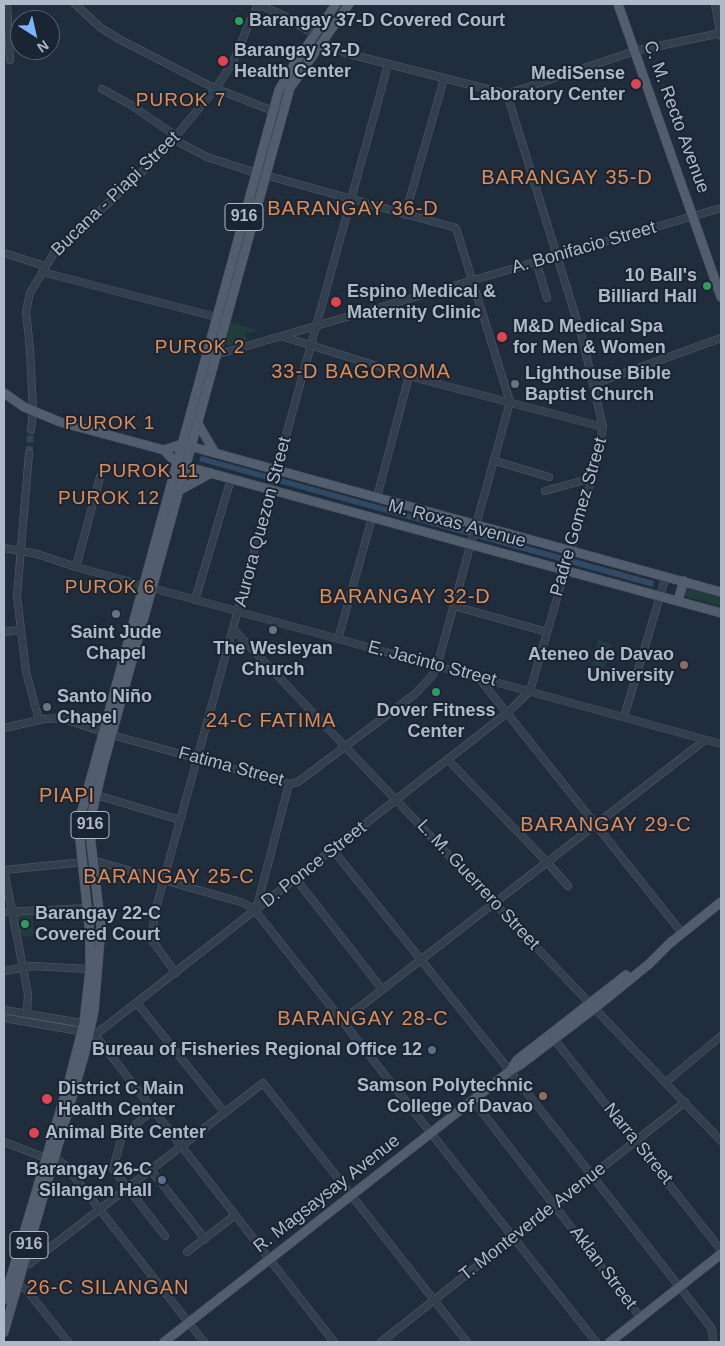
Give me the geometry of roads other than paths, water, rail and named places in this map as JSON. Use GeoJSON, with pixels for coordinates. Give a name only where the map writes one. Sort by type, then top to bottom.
{"type":"FeatureCollection","features":[{"type":"Feature","properties":{"kind":"main road","name":"916"},"geometry":{"type":"LineString","coordinates":[[4,1332],[88,1030],[100,955],[101,927],[88,862],[79,830],[81,814],[108,733],[181,465],[216,317],[279,90],[291,69],[336,4]]}},
{"type":"Feature","properties":{"kind":"main road","name":"916"},"geometry":{"type":"LineString","coordinates":[[186,445],[197,422],[290,88],[349,4]]}},
{"type":"Feature","properties":{"kind":"main road","name":"C. M. Recto Avenue"},"geometry":{"type":"LineString","coordinates":[[618,4],[721,298]]}},
{"type":"Feature","properties":{"kind":"main road"},"geometry":{"type":"LineString","coordinates":[[4,393],[33,411],[73,426],[164,450],[181,465]]}},
{"type":"Feature","properties":{"kind":"main road"},"geometry":{"type":"LineString","coordinates":[[197,422],[215,453]]}},
{"type":"Feature","properties":{"kind":"main road"},"geometry":{"type":"LineString","coordinates":[[164,450],[186,445]]}},
{"type":"Feature","properties":{"kind":"main road","name":"M. Roxas Avenue"},"geometry":{"type":"LineString","coordinates":[[186,445],[377,497],[474,535],[568,561],[666,576],[721,592]]}},
{"type":"Feature","properties":{"kind":"main road","name":"916"},"geometry":{"type":"LineString","coordinates":[[147,586],[178,491],[181,465]]}},
{"type":"Feature","properties":{"kind":"main road","name":"M. Roxas Avenue"},"geometry":{"type":"LineString","coordinates":[[181,465],[372,518],[474,535],[568,561],[660,595],[721,613]]}},
{"type":"Feature","properties":{"kind":"main road"},"geometry":{"type":"LineString","coordinates":[[178,491],[211,473]]}},
{"type":"Feature","properties":{"kind":"main road"},"geometry":{"type":"LineString","coordinates":[[678,600],[684,581]]}},
{"type":"Feature","properties":{"kind":"main road","name":"916"},"geometry":{"type":"LineString","coordinates":[[88,1030],[90,969],[88,862],[90,826],[108,733]]}},
{"type":"Feature","properties":{"kind":"main road","name":"R. Magsaysay Avenue"},"geometry":{"type":"LineString","coordinates":[[510,1071],[517,1060],[648,964],[682,933],[721,902]]}},
{"type":"Feature","properties":{"kind":"main road","name":"R. Magsaysay Avenue"},"geometry":{"type":"LineString","coordinates":[[164,1342],[510,1071],[554,1039],[592,1005]]}},
{"type":"Feature","properties":{"kind":"main road","name":"916"},"geometry":{"type":"LineString","coordinates":[[4,1300],[51,1161]]}},
{"type":"Feature","properties":{"kind":"main road"},"geometry":{"type":"LineString","coordinates":[[610,1342],[721,1254]]}},
{"type":"Feature","properties":{"kind":"street"},"geometry":{"type":"LineString","coordinates":[[6,4],[10,60]]}},
{"type":"Feature","properties":{"kind":"street"},"geometry":{"type":"LineString","coordinates":[[75,4],[101,28],[119,39],[216,88],[273,111]]}},
{"type":"Feature","properties":{"kind":"street"},"geometry":{"type":"LineString","coordinates":[[258,4],[287,18],[315,35]]}},
{"type":"Feature","properties":{"kind":"street","name":"Bucana - Piapi Street"},"geometry":{"type":"LineString","coordinates":[[32,430],[33,411],[26,302],[54,253],[106,207],[175,138],[216,88],[233,62],[258,4]]}},
{"type":"Feature","properties":{"kind":"street"},"geometry":{"type":"LineString","coordinates":[[323,42],[346,53],[388,65],[507,94],[635,50],[721,34],[715,4]]}},
{"type":"Feature","properties":{"kind":"street","name":"Aurora Quezon Street"},"geometry":{"type":"LineString","coordinates":[[176,973],[150,936],[180,820],[239,612],[388,65]]}},
{"type":"Feature","properties":{"kind":"street"},"geometry":{"type":"LineString","coordinates":[[405,215],[444,80]]}},
{"type":"Feature","properties":{"kind":"street"},"geometry":{"type":"LineString","coordinates":[[102,89],[131,105],[175,138],[207,157],[256,173]]}},
{"type":"Feature","properties":{"kind":"street","name":"Padre Gomez Street"},"geometry":{"type":"LineString","coordinates":[[507,94],[594,384],[603,427],[603,438],[592,478],[530,691]]}},
{"type":"Feature","properties":{"kind":"street"},"geometry":{"type":"LineString","coordinates":[[265,174],[456,228],[474,280],[510,402],[437,666]]}},
{"type":"Feature","properties":{"kind":"street","name":"A. Bonifacio Street"},"geometry":{"type":"LineString","coordinates":[[216,355],[721,208]]}},
{"type":"Feature","properties":{"kind":"street"},"geometry":{"type":"LineString","coordinates":[[4,253],[44,269],[216,317]]}},
{"type":"Feature","properties":{"kind":"street"},"geometry":{"type":"LineString","coordinates":[[536,261],[548,298]]}},
{"type":"Feature","properties":{"kind":"street"},"geometry":{"type":"LineString","coordinates":[[281,336],[409,376],[603,427]]}},
{"type":"Feature","properties":{"kind":"street"},"geometry":{"type":"LineString","coordinates":[[594,384],[721,338]]}},
{"type":"Feature","properties":{"kind":"street"},"geometry":{"type":"LineString","coordinates":[[377,497],[409,376]]}},
{"type":"Feature","properties":{"kind":"street"},"geometry":{"type":"LineString","coordinates":[[29,453],[17,596],[26,672],[39,720]]}},
{"type":"Feature","properties":{"kind":"street"},"geometry":{"type":"LineString","coordinates":[[495,461],[549,477]]}},
{"type":"Feature","properties":{"kind":"street"},"geometry":{"type":"LineString","coordinates":[[76,567],[100,477]]}},
{"type":"Feature","properties":{"kind":"street"},"geometry":{"type":"LineString","coordinates":[[195,600],[231,478]]}},
{"type":"Feature","properties":{"kind":"street"},"geometry":{"type":"LineString","coordinates":[[544,491],[592,478]]}},
{"type":"Feature","properties":{"kind":"street"},"geometry":{"type":"LineString","coordinates":[[338,639],[372,518]]}},
{"type":"Feature","properties":{"kind":"street","name":"E. Jacinto Street"},"geometry":{"type":"LineString","coordinates":[[4,548],[20,550],[195,600],[721,744]]}},
{"type":"Feature","properties":{"kind":"street"},"geometry":{"type":"LineString","coordinates":[[624,717],[666,576]]}},
{"type":"Feature","properties":{"kind":"street"},"geometry":{"type":"LineString","coordinates":[[454,606],[547,632]]}},
{"type":"Feature","properties":{"kind":"street"},"geometry":{"type":"LineString","coordinates":[[4,632],[20,630]]}},
{"type":"Feature","properties":{"kind":"street","name":"L. M. Guerrero Street"},"geometry":{"type":"LineString","coordinates":[[234,630],[721,1141]]}},
{"type":"Feature","properties":{"kind":"street","name":"Fatima Street"},"geometry":{"type":"LineString","coordinates":[[4,728],[39,720],[61,718],[288,784],[298,782],[415,694],[432,676],[437,666]]}},
{"type":"Feature","properties":{"kind":"street"},"geometry":{"type":"LineString","coordinates":[[479,677],[682,933]]}},
{"type":"Feature","properties":{"kind":"street","name":"D. Ponce Street"},"geometry":{"type":"LineString","coordinates":[[88,1030],[137,1003],[448,760],[507,713],[530,691]]}},
{"type":"Feature","properties":{"kind":"street"},"geometry":{"type":"LineString","coordinates":[[343,1020],[705,740]]}},
{"type":"Feature","properties":{"kind":"street"},"geometry":{"type":"LineString","coordinates":[[448,760],[568,886]]}},
{"type":"Feature","properties":{"kind":"street"},"geometry":{"type":"LineString","coordinates":[[256,910],[288,784]]}},
{"type":"Feature","properties":{"kind":"street"},"geometry":{"type":"LineString","coordinates":[[96,795],[180,820]]}},
{"type":"Feature","properties":{"kind":"street"},"geometry":{"type":"LineString","coordinates":[[332,850],[510,1071],[679,1288],[718,1335],[714,1342]]}},
{"type":"Feature","properties":{"kind":"street"},"geometry":{"type":"LineString","coordinates":[[27,1014],[28,994],[4,870],[88,862],[164,880],[241,902],[256,910],[596,1342]]}},
{"type":"Feature","properties":{"kind":"street"},"geometry":{"type":"LineString","coordinates":[[296,879],[382,990]]}},
{"type":"Feature","properties":{"kind":"street"},"geometry":{"type":"LineString","coordinates":[[4,912],[89,908]]}},
{"type":"Feature","properties":{"kind":"street"},"geometry":{"type":"LineString","coordinates":[[4,972],[23,967],[90,969]]}},
{"type":"Feature","properties":{"kind":"street"},"geometry":{"type":"LineString","coordinates":[[137,1003],[224,1113]]}},
{"type":"Feature","properties":{"kind":"street"},"geometry":{"type":"LineString","coordinates":[[4,1010],[88,1030],[153,1110],[334,1342]]}},
{"type":"Feature","properties":{"kind":"street"},"geometry":{"type":"LineString","coordinates":[[4,1018],[88,1030]]}},
{"type":"Feature","properties":{"kind":"street"},"geometry":{"type":"LineString","coordinates":[[666,1082],[718,1038],[721,1048]]}},
{"type":"Feature","properties":{"kind":"street","name":"Narra Street"},"geometry":{"type":"LineString","coordinates":[[554,1039],[721,1250]]}},
{"type":"Feature","properties":{"kind":"street"},"geometry":{"type":"LineString","coordinates":[[23,1265],[29,1264],[264,1083],[467,1342]]}},
{"type":"Feature","properties":{"kind":"street","name":"Aklan Street"},"geometry":{"type":"LineString","coordinates":[[473,1100],[641,1318]]}},
{"type":"Feature","properties":{"kind":"street","name":"T. Monteverde Avenue"},"geometry":{"type":"LineString","coordinates":[[381,1342],[685,1102]]}},
{"type":"Feature","properties":{"kind":"street"},"geometry":{"type":"LineString","coordinates":[[153,1110],[122,1136],[114,1169],[165,1236]]}},
{"type":"Feature","properties":{"kind":"street"},"geometry":{"type":"LineString","coordinates":[[4,1142],[51,1161],[60,1160],[204,1342]]}},
{"type":"Feature","properties":{"kind":"street"},"geometry":{"type":"LineString","coordinates":[[151,1170],[157,1178]]}},
{"type":"Feature","properties":{"kind":"street"},"geometry":{"type":"LineString","coordinates":[[163,1185],[205,1239]]}},
{"type":"Feature","properties":{"kind":"street"},"geometry":{"type":"LineString","coordinates":[[187,1252],[234,1216]]}},
{"type":"Feature","properties":{"kind":"street"},"geometry":{"type":"LineString","coordinates":[[18,1285],[26,1289],[68,1342]]}},
{"type":"Feature","properties":{"kind":"water"},"geometry":{"type":"Polygon","coordinates":[[[201,456],[654,581],[653,587],[199,461],[201,456]]]}},
{"type":"Feature","properties":{"kind":"tunnel"},"geometry":{"type":"LineString","coordinates":[[29,453],[31,430]]}},
{"type":"Feature","properties":{"kind":"place","name":"Barangay 37-D Covered Court"},"geometry":{"type":"Point","coordinates":[239,21]}},
{"type":"Feature","properties":{"kind":"place","name":"Barangay 37-D Health Center"},"geometry":{"type":"Point","coordinates":[223,61]}},
{"type":"Feature","properties":{"kind":"place","name":"MediSense Laboratory Center"},"geometry":{"type":"Point","coordinates":[636,84]}},
{"type":"Feature","properties":{"kind":"place","name":"10 Ball's Billiard Hall"},"geometry":{"type":"Point","coordinates":[707,286]}},
{"type":"Feature","properties":{"kind":"place","name":"Espino Medical & Maternity Clinic"},"geometry":{"type":"Point","coordinates":[336,302]}},
{"type":"Feature","properties":{"kind":"place","name":"M&D Medical Spa for Men & Women"},"geometry":{"type":"Point","coordinates":[502,337]}},
{"type":"Feature","properties":{"kind":"place","name":"Lighthouse Bible Baptist Church"},"geometry":{"type":"Point","coordinates":[515,384]}},
{"type":"Feature","properties":{"kind":"place","name":"Saint Jude Chapel"},"geometry":{"type":"Point","coordinates":[116,614]}},
{"type":"Feature","properties":{"kind":"place","name":"The Wesleyan Church"},"geometry":{"type":"Point","coordinates":[273,630]}},
{"type":"Feature","properties":{"kind":"place","name":"Ateneo de Davao University"},"geometry":{"type":"Point","coordinates":[684,665]}},
{"type":"Feature","properties":{"kind":"place","name":"Dover Fitness Center"},"geometry":{"type":"Point","coordinates":[436,692]}},
{"type":"Feature","properties":{"kind":"place","name":"Santo Niño Chapel"},"geometry":{"type":"Point","coordinates":[47,707]}},
{"type":"Feature","properties":{"kind":"place","name":"Barangay 22-C Covered Court"},"geometry":{"type":"Point","coordinates":[25,924]}},
{"type":"Feature","properties":{"kind":"place","name":"Bureau of Fisheries Regional Office 12"},"geometry":{"type":"Point","coordinates":[432,1050]}},
{"type":"Feature","properties":{"kind":"place","name":"Samson Polytechnic College of Davao"},"geometry":{"type":"Point","coordinates":[543,1096]}},
{"type":"Feature","properties":{"kind":"place","name":"District C Main Health Center"},"geometry":{"type":"Point","coordinates":[47,1099]}},
{"type":"Feature","properties":{"kind":"place","name":"Animal Bite Center"},"geometry":{"type":"Point","coordinates":[34,1133]}},
{"type":"Feature","properties":{"kind":"place","name":"Barangay 26-C Silangan Hall"},"geometry":{"type":"Point","coordinates":[162,1180]}},
{"type":"Feature","properties":{"kind":"district","name":"PUROK 7"},"geometry":{"type":"Point","coordinates":[181,101]}},
{"type":"Feature","properties":{"kind":"district","name":"BARANGAY 35-D"},"geometry":{"type":"Point","coordinates":[567,178]}},
{"type":"Feature","properties":{"kind":"district","name":"BARANGAY 36-D"},"geometry":{"type":"Point","coordinates":[353,209]}},
{"type":"Feature","properties":{"kind":"district","name":"PUROK 2"},"geometry":{"type":"Point","coordinates":[200,348]}},
{"type":"Feature","properties":{"kind":"district","name":"33-D BAGOROMA"},"geometry":{"type":"Point","coordinates":[361,372]}},
{"type":"Feature","properties":{"kind":"district","name":"PUROK 1"},"geometry":{"type":"Point","coordinates":[110,424]}},
{"type":"Feature","properties":{"kind":"district","name":"PUROK 11"},"geometry":{"type":"Point","coordinates":[149,472]}},
{"type":"Feature","properties":{"kind":"district","name":"PUROK 12"},"geometry":{"type":"Point","coordinates":[109,499]}},
{"type":"Feature","properties":{"kind":"district","name":"PUROK 6"},"geometry":{"type":"Point","coordinates":[110,588]}},
{"type":"Feature","properties":{"kind":"district","name":"BARANGAY 32-D"},"geometry":{"type":"Point","coordinates":[405,597]}},
{"type":"Feature","properties":{"kind":"district","name":"24-C FATIMA"},"geometry":{"type":"Point","coordinates":[271,721]}},
{"type":"Feature","properties":{"kind":"district","name":"PIAPI"},"geometry":{"type":"Point","coordinates":[67,796]}},
{"type":"Feature","properties":{"kind":"district","name":"BARANGAY 29-C"},"geometry":{"type":"Point","coordinates":[606,825]}},
{"type":"Feature","properties":{"kind":"district","name":"BARANGAY 25-C"},"geometry":{"type":"Point","coordinates":[169,877]}},
{"type":"Feature","properties":{"kind":"district","name":"BARANGAY 28-C"},"geometry":{"type":"Point","coordinates":[363,1019]}},
{"type":"Feature","properties":{"kind":"district","name":"26-C SILANGAN"},"geometry":{"type":"Point","coordinates":[108,1288]}}]}
